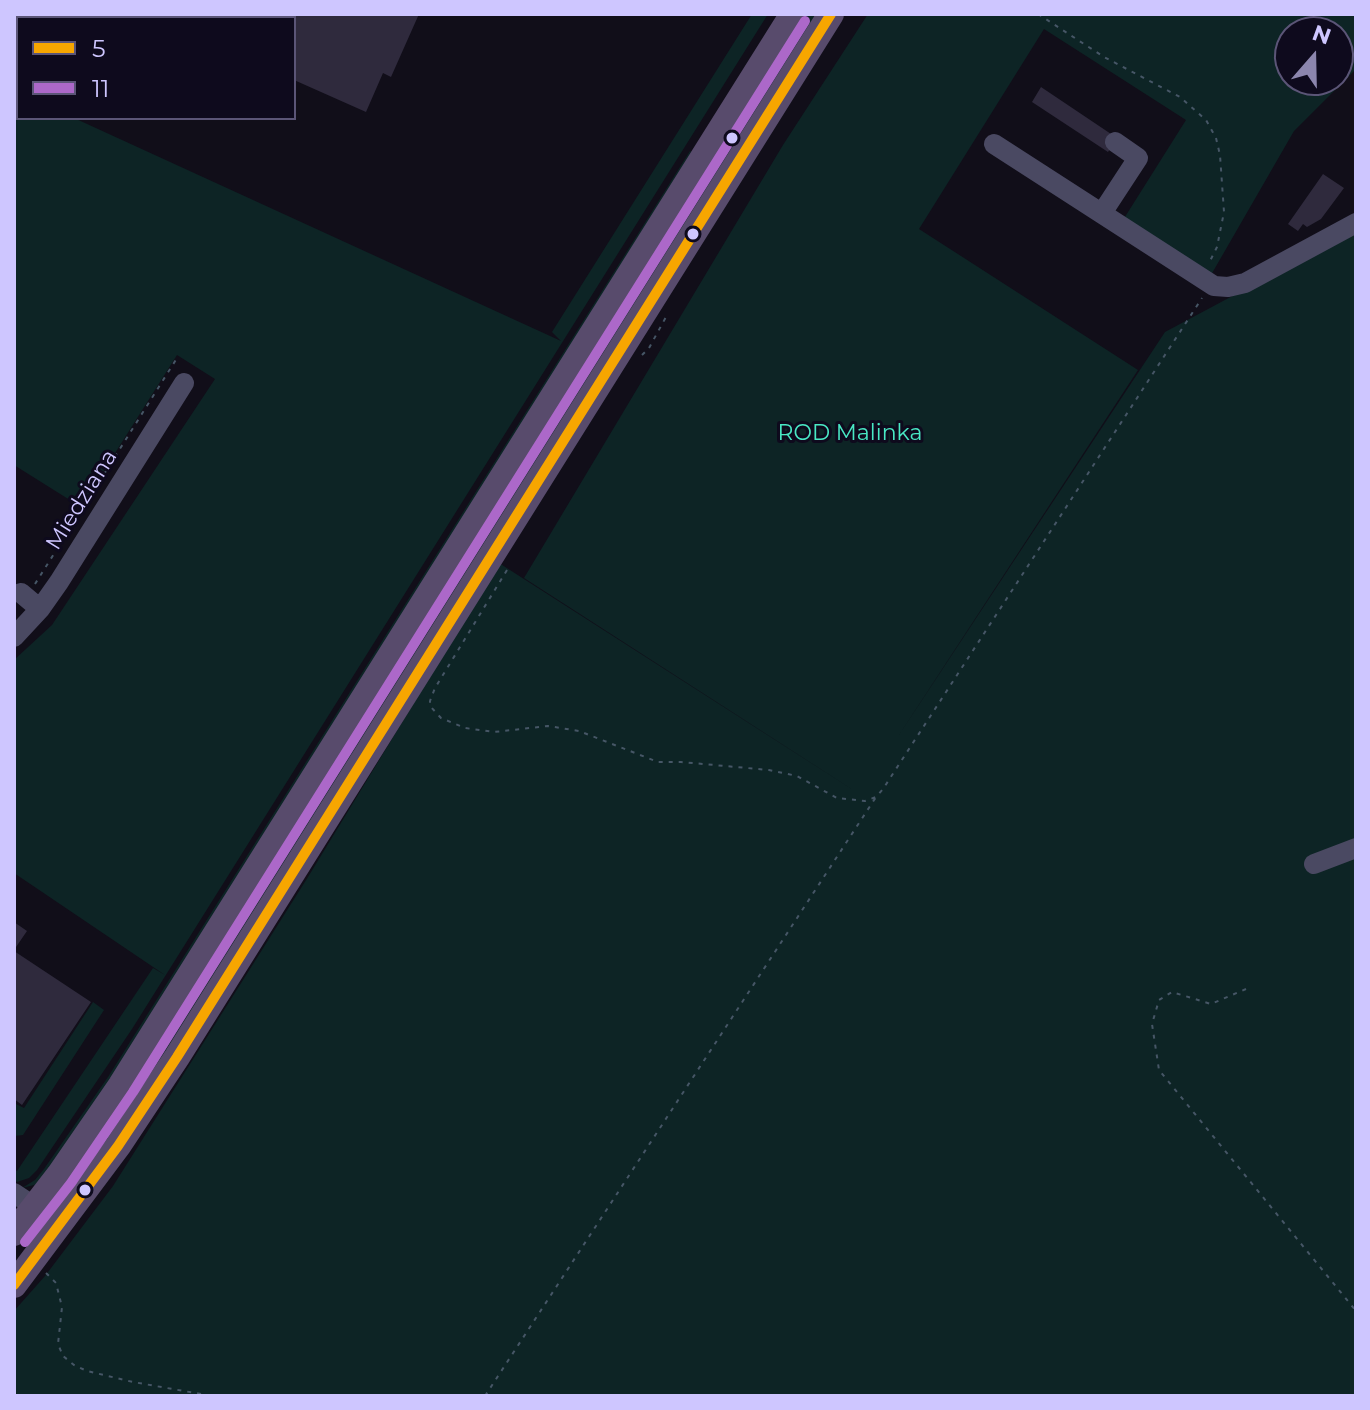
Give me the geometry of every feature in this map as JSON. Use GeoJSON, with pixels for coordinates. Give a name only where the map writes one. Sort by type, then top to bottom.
{"type":"FeatureCollection","features":[{"type":"Feature","properties":{"kind":"main road"},"geometry":{"type":"LineString","coordinates":[[20,1213],[127,1077],[793,14]]}},
{"type":"Feature","properties":{"kind":"main road"},"geometry":{"type":"LineString","coordinates":[[14,1285],[118,1146],[186,1043],[831,14]]}},
{"type":"Feature","properties":{"kind":"street"},"geometry":{"type":"LineString","coordinates":[[1102,213],[1138,158],[1115,142]]}},
{"type":"Feature","properties":{"kind":"street"},"geometry":{"type":"LineString","coordinates":[[994,144],[1206,281],[1228,287],[1245,283],[1356,223]]}},
{"type":"Feature","properties":{"kind":"street","name":"Miedziana"},"geometry":{"type":"LineString","coordinates":[[14,637],[29,599],[184,383]]}},
{"type":"Feature","properties":{"kind":"street"},"geometry":{"type":"LineString","coordinates":[[1314,864],[1356,848]]}},
{"type":"Feature","properties":{"kind":"street"},"geometry":{"type":"LineString","coordinates":[[20,1213],[53,1235]]}},
{"type":"Feature","properties":{"kind":"path"},"geometry":{"type":"LineString","coordinates":[[485,1396],[876,797],[1206,281],[1224,212],[1220,155],[1216,138],[1206,120],[1180,97],[1116,64],[1038,14]]}},
{"type":"Feature","properties":{"kind":"path"},"geometry":{"type":"LineString","coordinates":[[641,356],[649,348],[668,312]]}},
{"type":"Feature","properties":{"kind":"path"},"geometry":{"type":"LineString","coordinates":[[29,599],[177,358]]}},
{"type":"Feature","properties":{"kind":"path"},"geometry":{"type":"LineString","coordinates":[[510,564],[435,688],[430,706],[441,718],[465,728],[494,732],[548,726],[579,731],[658,762],[769,770],[797,776],[837,798],[855,802],[876,797]]}},
{"type":"Feature","properties":{"kind":"path"},"geometry":{"type":"LineString","coordinates":[[1246,989],[1211,1004],[1172,992],[1159,1000],[1152,1024],[1159,1070],[1356,1311]]}},
{"type":"Feature","properties":{"kind":"path"},"geometry":{"type":"LineString","coordinates":[[33,1262],[56,1283],[62,1307],[58,1344],[63,1356],[74,1365],[133,1382],[212,1396]]}},
{"type":"Feature","properties":{"kind":"green space"},"geometry":{"type":"Polygon","coordinates":[[[752,14],[768,14],[132,1029],[37,1170],[29,1178],[17,1182],[14,1180],[14,1169],[17,1171],[153,968],[165,975],[14,873],[14,660],[52,625],[215,379],[177,355],[81,507],[14,465],[14,90],[16,120],[78,120],[561,341],[552,332],[752,14]]]}},
{"type":"Feature","properties":{"kind":"green space"},"geometry":{"type":"Polygon","coordinates":[[[803,14],[820,14],[141,1096],[57,1208],[50,1208],[49,1206],[803,14]]]}},
{"type":"Feature","properties":{"kind":"green space","name":"ROD Malinka"},"geometry":{"type":"Polygon","coordinates":[[[868,14],[1356,14],[1354,71],[1354,16],[1274,16],[1274,96],[1329,96],[1294,131],[1211,275],[1123,220],[1186,120],[1044,29],[919,229],[1138,370],[897,738],[1165,332],[1356,230],[1356,1396],[14,1396],[14,1311],[45,1276],[113,1186],[308,877],[499,563],[861,795],[524,578],[783,145],[868,14]]]}},
{"type":"Feature","properties":{"kind":"green space"},"geometry":{"type":"Polygon","coordinates":[[[690,151],[142,1035],[38,1184],[22,1188],[35,1180],[44,1169],[108,1077],[690,151]]]}},
{"type":"Feature","properties":{"kind":"green space"},"geometry":{"type":"Polygon","coordinates":[[[93,1002],[104,1010],[23,1135],[14,1136],[14,1103],[24,1108],[93,1002]]]}},
{"type":"Feature","properties":{"kind":"building"},"geometry":{"type":"Polygon","coordinates":[[[419,14],[391,77],[383,73],[366,112],[296,81],[296,16],[206,16],[419,14]]]}},
{"type":"Feature","properties":{"kind":"building"},"geometry":{"type":"Polygon","coordinates":[[[1041,87],[1117,138],[1108,152],[1032,102],[1041,87]]]}},
{"type":"Feature","properties":{"kind":"building"},"geometry":{"type":"Polygon","coordinates":[[[1323,174],[1344,188],[1321,219],[1307,227],[1303,224],[1298,231],[1288,224],[1323,174]]]}},
{"type":"Feature","properties":{"kind":"building"},"geometry":{"type":"Polygon","coordinates":[[[14,922],[27,931],[14,950],[14,922]]]}},
{"type":"Feature","properties":{"kind":"building"},"geometry":{"type":"Polygon","coordinates":[[[14,951],[91,1002],[22,1105],[14,1099],[14,951]]]}},
{"type":"Feature","properties":{"kind":"transit line","name":"5"},"geometry":{"type":"LineString","coordinates":[[14,1285],[118,1146],[177,1057],[831,14]]}},
{"type":"Feature","properties":{"kind":"transit line","name":"11"},"geometry":{"type":"LineString","coordinates":[[25,1242],[71,1183],[133,1092],[805,21]]}}]}
